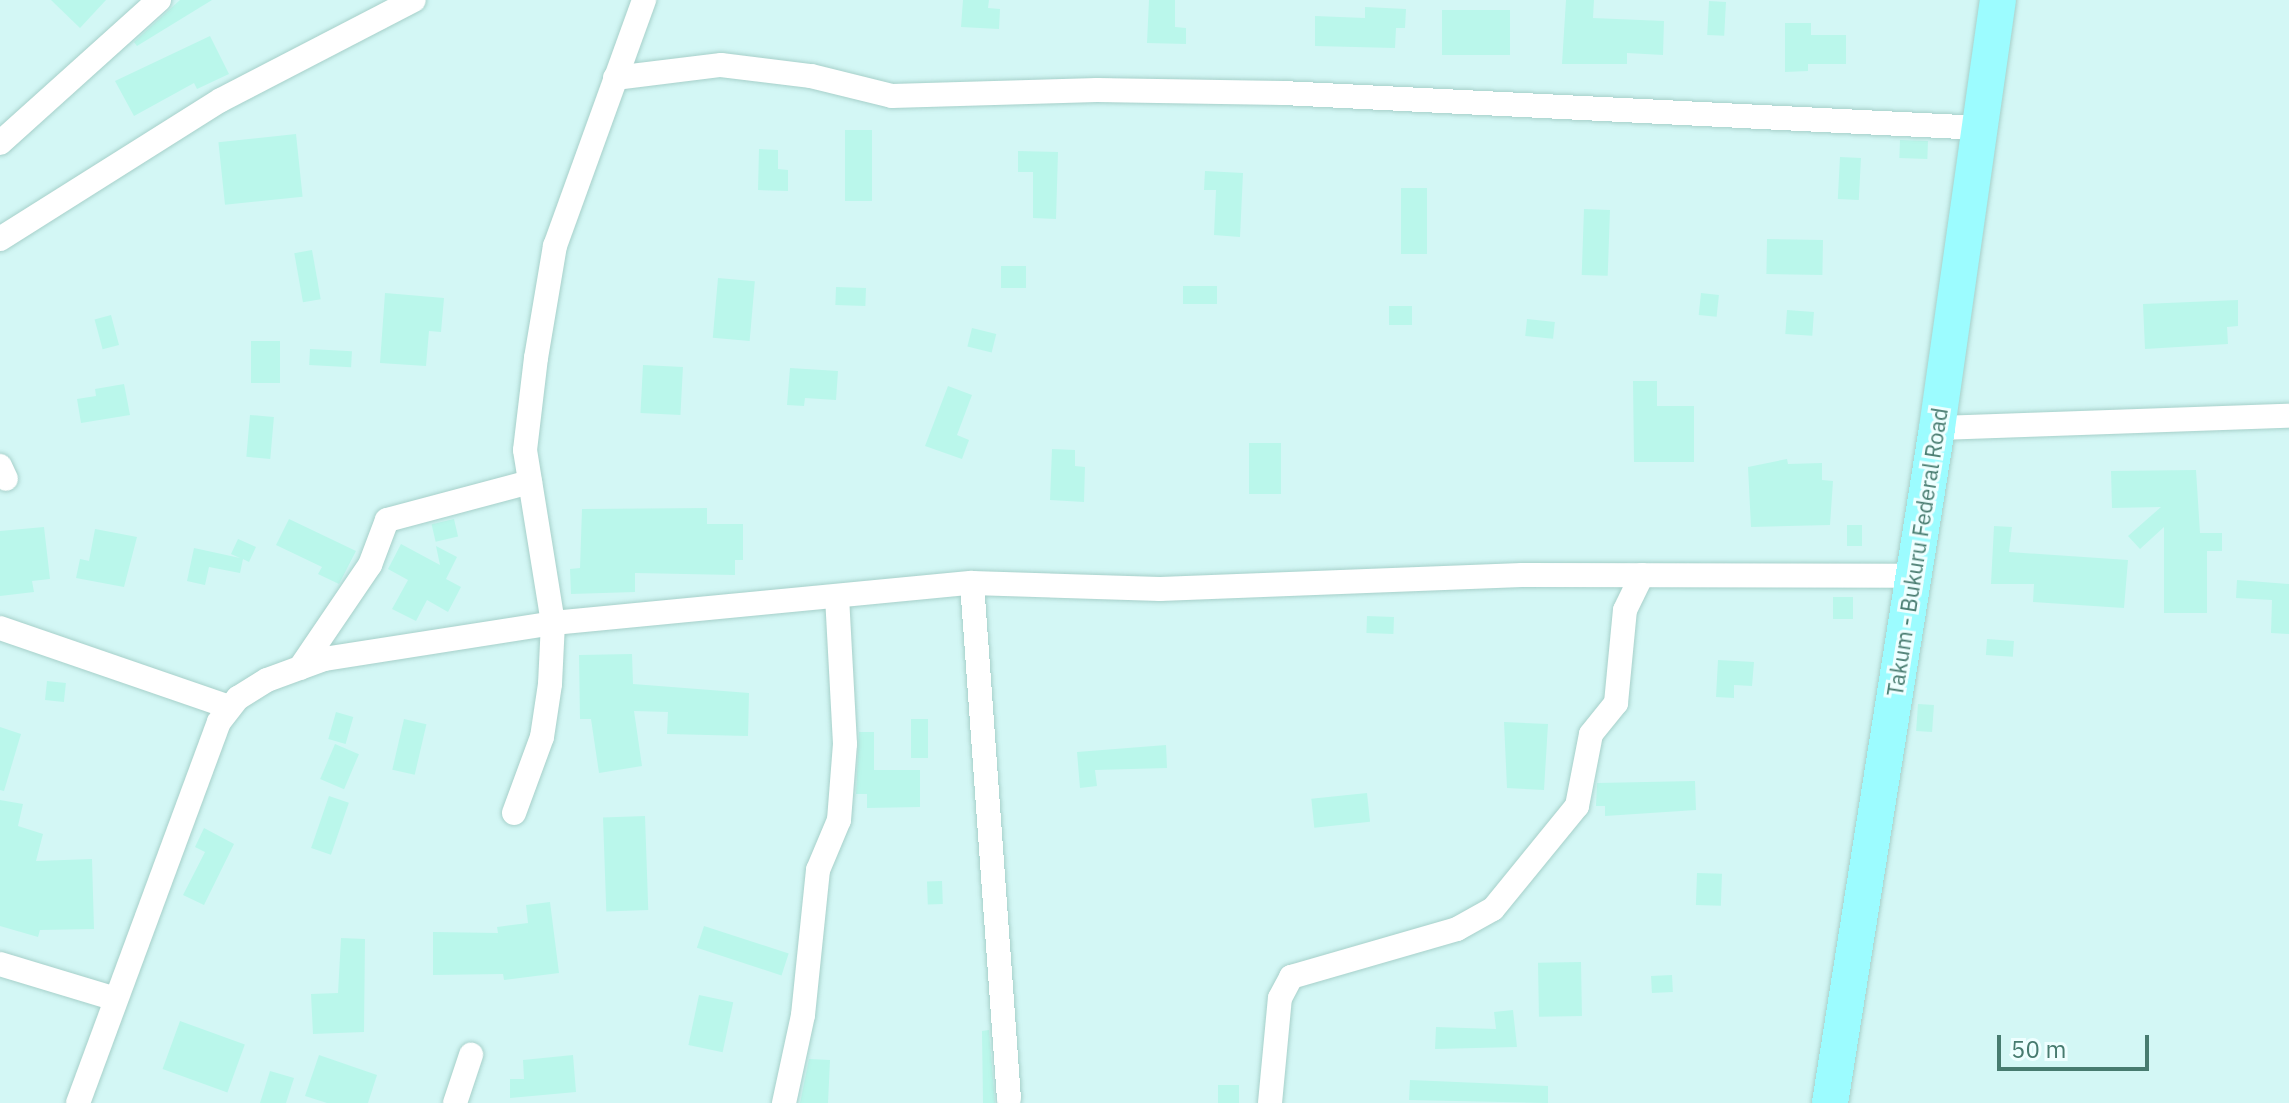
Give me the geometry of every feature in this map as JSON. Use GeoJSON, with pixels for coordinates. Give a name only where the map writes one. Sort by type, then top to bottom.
{"type":"FeatureCollection","features":[{"type":"Feature","properties":{"kind":"main road","name":"Takum - Bukuru Federal Road"},"geometry":{"type":"LineString","coordinates":[[1830,1103],[1911,576],[1937,428],[1998,0]]}},
{"type":"Feature","properties":{"kind":"street"},"geometry":{"type":"LineString","coordinates":[[0,143],[159,0]]}},
{"type":"Feature","properties":{"kind":"street"},"geometry":{"type":"LineString","coordinates":[[0,239],[221,100],[414,0]]}},
{"type":"Feature","properties":{"kind":"street"},"geometry":{"type":"LineString","coordinates":[[514,813],[542,737],[553,623],[525,450],[555,246],[644,0]]}},
{"type":"Feature","properties":{"kind":"street"},"geometry":{"type":"LineString","coordinates":[[615,78],[721,65],[811,76],[892,96],[1097,90],[1283,93],[1981,128]]}},
{"type":"Feature","properties":{"kind":"street"},"geometry":{"type":"LineString","coordinates":[[1937,428],[2289,416]]}},
{"type":"Feature","properties":{"kind":"street"},"geometry":{"type":"LineString","coordinates":[[300,668],[370,565],[387,520],[530,482]]}},
{"type":"Feature","properties":{"kind":"street"},"geometry":{"type":"LineString","coordinates":[[78,1103],[219,722],[230,707],[267,680],[324,659],[553,623],[972,583],[1160,589],[1642,575],[1911,576]]}},
{"type":"Feature","properties":{"kind":"street"},"geometry":{"type":"LineString","coordinates":[[1270,1103],[1280,998],[1291,977],[1457,929],[1493,909],[1577,806],[1591,734],[1616,703],[1625,610],[1642,575]]}},
{"type":"Feature","properties":{"kind":"street"},"geometry":{"type":"LineString","coordinates":[[972,583],[1009,1099]]}},
{"type":"Feature","properties":{"kind":"street"},"geometry":{"type":"LineString","coordinates":[[784,1103],[803,1015],[818,870],[839,820],[845,744],[837,596]]}},
{"type":"Feature","properties":{"kind":"street"},"geometry":{"type":"LineString","coordinates":[[0,628],[230,707]]}},
{"type":"Feature","properties":{"kind":"street"},"geometry":{"type":"LineString","coordinates":[[0,964],[116,999]]}},
{"type":"Feature","properties":{"kind":"street"},"geometry":{"type":"LineString","coordinates":[[455,1103],[471,1055]]}},
{"type":"Feature","properties":{"kind":"shaded area"},"geometry":{"type":"Polygon","coordinates":[[[0,0],[2289,0],[2289,1103],[0,1103],[0,0]]]}},
{"type":"Feature","properties":{"kind":"building"},"geometry":{"type":"Polygon","coordinates":[[[51,0],[106,0],[80,28],[51,0]]]}},
{"type":"Feature","properties":{"kind":"building"},"geometry":{"type":"Polygon","coordinates":[[[180,0],[212,0],[137,46],[134,42],[180,0]]]}},
{"type":"Feature","properties":{"kind":"building"},"geometry":{"type":"Polygon","coordinates":[[[963,0],[989,0],[988,8],[1000,9],[999,29],[961,27],[963,0]]]}},
{"type":"Feature","properties":{"kind":"building"},"geometry":{"type":"Polygon","coordinates":[[[1149,0],[1175,0],[1175,27],[1186,28],[1186,44],[1147,43],[1149,0]]]}},
{"type":"Feature","properties":{"kind":"building"},"geometry":{"type":"Polygon","coordinates":[[[1566,0],[1594,0],[1593,18],[1664,21],[1663,55],[1627,53],[1627,64],[1562,64],[1566,0]]]}},
{"type":"Feature","properties":{"kind":"building"},"geometry":{"type":"Polygon","coordinates":[[[1709,1],[1726,2],[1724,36],[1707,35],[1709,1]]]}},
{"type":"Feature","properties":{"kind":"building"},"geometry":{"type":"Polygon","coordinates":[[[1365,7],[1406,9],[1405,28],[1396,28],[1395,48],[1315,46],[1315,16],[1365,18],[1365,7]]]}},
{"type":"Feature","properties":{"kind":"building"},"geometry":{"type":"Polygon","coordinates":[[[1442,10],[1510,10],[1510,55],[1442,55],[1442,10]]]}},
{"type":"Feature","properties":{"kind":"building"},"geometry":{"type":"Polygon","coordinates":[[[1785,23],[1811,23],[1811,35],[1846,35],[1846,64],[1808,64],[1808,71],[1785,72],[1785,23]]]}},
{"type":"Feature","properties":{"kind":"building"},"geometry":{"type":"Polygon","coordinates":[[[210,36],[229,74],[197,89],[194,83],[134,116],[115,81],[210,36]]]}},
{"type":"Feature","properties":{"kind":"building"},"geometry":{"type":"Polygon","coordinates":[[[845,130],[872,130],[872,201],[845,201],[845,130]]]}},
{"type":"Feature","properties":{"kind":"building"},"geometry":{"type":"Polygon","coordinates":[[[296,134],[303,197],[225,205],[218,142],[296,134]]]}},
{"type":"Feature","properties":{"kind":"building"},"geometry":{"type":"Polygon","coordinates":[[[1900,140],[1928,141],[1927,159],[1899,158],[1900,140]]]}},
{"type":"Feature","properties":{"kind":"building"},"geometry":{"type":"Polygon","coordinates":[[[759,149],[778,150],[778,169],[788,170],[788,191],[758,190],[759,149]]]}},
{"type":"Feature","properties":{"kind":"building"},"geometry":{"type":"Polygon","coordinates":[[[1018,151],[1058,152],[1056,219],[1033,218],[1033,172],[1018,172],[1018,151]]]}},
{"type":"Feature","properties":{"kind":"building"},"geometry":{"type":"Polygon","coordinates":[[[1840,157],[1861,158],[1859,200],[1838,199],[1840,157]]]}},
{"type":"Feature","properties":{"kind":"building"},"geometry":{"type":"Polygon","coordinates":[[[1205,171],[1243,173],[1240,237],[1214,235],[1216,190],[1204,190],[1205,171]]]}},
{"type":"Feature","properties":{"kind":"building"},"geometry":{"type":"Polygon","coordinates":[[[1401,188],[1427,188],[1427,254],[1401,254],[1401,188]]]}},
{"type":"Feature","properties":{"kind":"building"},"geometry":{"type":"Polygon","coordinates":[[[1584,209],[1610,210],[1608,276],[1582,275],[1584,209]]]}},
{"type":"Feature","properties":{"kind":"building"},"geometry":{"type":"Polygon","coordinates":[[[1767,239],[1823,240],[1822,275],[1766,274],[1767,239]]]}},
{"type":"Feature","properties":{"kind":"building"},"geometry":{"type":"Polygon","coordinates":[[[312,250],[321,299],[303,302],[294,253],[312,250]]]}},
{"type":"Feature","properties":{"kind":"building"},"geometry":{"type":"Polygon","coordinates":[[[1001,266],[1026,266],[1026,288],[1001,288],[1001,266]]]}},
{"type":"Feature","properties":{"kind":"building"},"geometry":{"type":"Polygon","coordinates":[[[718,278],[755,281],[750,341],[713,338],[718,278]]]}},
{"type":"Feature","properties":{"kind":"building"},"geometry":{"type":"Polygon","coordinates":[[[1183,286],[1217,286],[1217,304],[1183,304],[1183,286]]]}},
{"type":"Feature","properties":{"kind":"building"},"geometry":{"type":"Polygon","coordinates":[[[836,287],[866,288],[865,306],[835,305],[836,287]]]}},
{"type":"Feature","properties":{"kind":"building"},"geometry":{"type":"Polygon","coordinates":[[[385,293],[444,298],[441,332],[429,331],[426,366],[380,363],[385,293]]]}},
{"type":"Feature","properties":{"kind":"building"},"geometry":{"type":"Polygon","coordinates":[[[1701,293],[1719,295],[1717,317],[1699,315],[1701,293]]]}},
{"type":"Feature","properties":{"kind":"building"},"geometry":{"type":"Polygon","coordinates":[[[2238,300],[2238,326],[2227,327],[2228,344],[2145,349],[2143,304],[2238,300]]]}},
{"type":"Feature","properties":{"kind":"building"},"geometry":{"type":"Polygon","coordinates":[[[1389,306],[1412,306],[1412,325],[1389,325],[1389,306]]]}},
{"type":"Feature","properties":{"kind":"building"},"geometry":{"type":"Polygon","coordinates":[[[1787,310],[1814,312],[1812,336],[1785,334],[1787,310]]]}},
{"type":"Feature","properties":{"kind":"building"},"geometry":{"type":"Polygon","coordinates":[[[111,315],[119,345],[103,349],[95,319],[111,315]]]}},
{"type":"Feature","properties":{"kind":"building"},"geometry":{"type":"Polygon","coordinates":[[[1527,319],[1555,322],[1553,339],[1525,336],[1527,319]]]}},
{"type":"Feature","properties":{"kind":"building"},"geometry":{"type":"Polygon","coordinates":[[[972,328],[996,334],[992,352],[967,346],[972,328]]]}},
{"type":"Feature","properties":{"kind":"building"},"geometry":{"type":"Polygon","coordinates":[[[251,341],[280,341],[280,383],[251,383],[251,341]]]}},
{"type":"Feature","properties":{"kind":"building"},"geometry":{"type":"Polygon","coordinates":[[[310,349],[352,351],[351,367],[309,365],[310,349]]]}},
{"type":"Feature","properties":{"kind":"building"},"geometry":{"type":"Polygon","coordinates":[[[643,365],[683,367],[680,415],[640,413],[643,365]]]}},
{"type":"Feature","properties":{"kind":"building"},"geometry":{"type":"Polygon","coordinates":[[[790,368],[838,371],[836,400],[805,398],[804,406],[787,405],[790,368]]]}},
{"type":"Feature","properties":{"kind":"building"},"geometry":{"type":"Polygon","coordinates":[[[1633,381],[1657,381],[1657,406],[1694,406],[1694,462],[1634,462],[1633,381]]]}},
{"type":"Feature","properties":{"kind":"building"},"geometry":{"type":"Polygon","coordinates":[[[124,384],[130,415],[81,423],[77,399],[96,396],[95,389],[124,384]]]}},
{"type":"Feature","properties":{"kind":"building"},"geometry":{"type":"Polygon","coordinates":[[[948,386],[972,395],[957,435],[969,440],[962,459],[925,446],[948,386]]]}},
{"type":"Feature","properties":{"kind":"building"},"geometry":{"type":"Polygon","coordinates":[[[250,415],[274,417],[270,459],[246,457],[250,415]]]}},
{"type":"Feature","properties":{"kind":"building"},"geometry":{"type":"Polygon","coordinates":[[[1249,443],[1281,443],[1281,494],[1249,494],[1249,443]]]}},
{"type":"Feature","properties":{"kind":"building"},"geometry":{"type":"Polygon","coordinates":[[[1052,449],[1075,450],[1075,466],[1085,467],[1084,502],[1050,500],[1052,449]]]}},
{"type":"Feature","properties":{"kind":"building"},"geometry":{"type":"Polygon","coordinates":[[[1787,459],[1788,464],[1822,463],[1822,480],[1833,481],[1830,525],[1751,527],[1748,467],[1787,459]]]}},
{"type":"Feature","properties":{"kind":"building"},"geometry":{"type":"Polygon","coordinates":[[[2196,470],[2200,533],[2222,533],[2222,551],[2207,551],[2207,613],[2164,613],[2164,527],[2140,549],[2128,536],[2161,507],[2112,508],[2111,471],[2196,470]]]}},
{"type":"Feature","properties":{"kind":"building"},"geometry":{"type":"Polygon","coordinates":[[[707,508],[707,524],[743,524],[743,560],[735,560],[735,575],[635,573],[635,592],[571,594],[570,569],[580,568],[582,509],[707,508]]]}},
{"type":"Feature","properties":{"kind":"building"},"geometry":{"type":"Polygon","coordinates":[[[289,519],[356,551],[339,584],[318,574],[322,567],[276,545],[289,519]]]}},
{"type":"Feature","properties":{"kind":"building"},"geometry":{"type":"Polygon","coordinates":[[[454,519],[458,537],[436,542],[432,524],[454,519]]]}},
{"type":"Feature","properties":{"kind":"building"},"geometry":{"type":"Polygon","coordinates":[[[1847,525],[1862,525],[1862,546],[1847,546],[1847,525]]]}},
{"type":"Feature","properties":{"kind":"building"},"geometry":{"type":"Polygon","coordinates":[[[1994,526],[2012,527],[2009,552],[2128,560],[2124,608],[2033,602],[2034,584],[1991,584],[1994,526]]]}},
{"type":"Feature","properties":{"kind":"building"},"geometry":{"type":"Polygon","coordinates":[[[44,527],[50,579],[32,581],[34,592],[0,596],[0,531],[44,527]]]}},
{"type":"Feature","properties":{"kind":"building"},"geometry":{"type":"Polygon","coordinates":[[[95,529],[137,537],[124,587],[76,578],[80,559],[89,561],[95,529]]]}},
{"type":"Feature","properties":{"kind":"building"},"geometry":{"type":"Polygon","coordinates":[[[238,539],[256,547],[249,562],[243,559],[240,573],[209,567],[205,585],[187,581],[194,548],[240,558],[231,554],[238,539]]]}},
{"type":"Feature","properties":{"kind":"building"},"geometry":{"type":"Polygon","coordinates":[[[401,544],[440,565],[436,546],[457,557],[446,579],[461,587],[448,612],[427,600],[416,621],[392,609],[408,580],[388,569],[401,544]]]}},
{"type":"Feature","properties":{"kind":"building"},"geometry":{"type":"Polygon","coordinates":[[[2237,580],[2289,584],[2289,634],[2271,633],[2272,600],[2236,598],[2237,580]]]}},
{"type":"Feature","properties":{"kind":"building"},"geometry":{"type":"Polygon","coordinates":[[[1833,597],[1853,597],[1853,619],[1833,619],[1833,597]]]}},
{"type":"Feature","properties":{"kind":"building"},"geometry":{"type":"Polygon","coordinates":[[[1367,616],[1394,617],[1393,634],[1366,633],[1367,616]]]}},
{"type":"Feature","properties":{"kind":"building"},"geometry":{"type":"Polygon","coordinates":[[[1987,639],[2014,641],[2013,657],[1986,655],[1987,639]]]}},
{"type":"Feature","properties":{"kind":"building"},"geometry":{"type":"Polygon","coordinates":[[[632,654],[633,684],[749,693],[748,736],[667,734],[668,712],[634,711],[642,766],[599,773],[591,719],[580,719],[579,655],[632,654]]]}},
{"type":"Feature","properties":{"kind":"building"},"geometry":{"type":"Polygon","coordinates":[[[1718,660],[1754,662],[1752,686],[1734,685],[1734,698],[1716,697],[1718,660]]]}},
{"type":"Feature","properties":{"kind":"building"},"geometry":{"type":"Polygon","coordinates":[[[47,681],[66,683],[64,702],[45,700],[47,681]]]}},
{"type":"Feature","properties":{"kind":"building"},"geometry":{"type":"Polygon","coordinates":[[[1918,704],[1934,705],[1932,732],[1916,731],[1918,704]]]}},
{"type":"Feature","properties":{"kind":"building"},"geometry":{"type":"Polygon","coordinates":[[[336,712],[353,717],[346,744],[328,739],[336,712]]]}},
{"type":"Feature","properties":{"kind":"building"},"geometry":{"type":"Polygon","coordinates":[[[404,719],[426,724],[415,775],[392,770],[404,719]]]}},
{"type":"Feature","properties":{"kind":"building"},"geometry":{"type":"Polygon","coordinates":[[[911,719],[928,719],[928,758],[911,758],[911,719]]]}},
{"type":"Feature","properties":{"kind":"building"},"geometry":{"type":"Polygon","coordinates":[[[1504,722],[1548,724],[1544,790],[1507,788],[1504,722]]]}},
{"type":"Feature","properties":{"kind":"building"},"geometry":{"type":"Polygon","coordinates":[[[0,727],[21,734],[4,791],[0,790],[0,727]]]}},
{"type":"Feature","properties":{"kind":"building"},"geometry":{"type":"Polygon","coordinates":[[[859,732],[874,732],[874,770],[920,770],[920,807],[867,808],[867,794],[856,794],[859,732]]]}},
{"type":"Feature","properties":{"kind":"building"},"geometry":{"type":"Polygon","coordinates":[[[335,744],[359,754],[344,789],[320,779],[335,744]]]}},
{"type":"Feature","properties":{"kind":"building"},"geometry":{"type":"Polygon","coordinates":[[[1166,745],[1167,768],[1095,770],[1097,786],[1080,788],[1077,752],[1166,745]]]}},
{"type":"Feature","properties":{"kind":"building"},"geometry":{"type":"Polygon","coordinates":[[[1695,781],[1696,810],[1605,816],[1605,806],[1596,806],[1597,783],[1695,781]]]}},
{"type":"Feature","properties":{"kind":"building"},"geometry":{"type":"Polygon","coordinates":[[[1367,793],[1370,822],[1314,828],[1311,799],[1367,793]]]}},
{"type":"Feature","properties":{"kind":"building"},"geometry":{"type":"Polygon","coordinates":[[[329,796],[349,803],[331,855],[311,848],[329,796]]]}},
{"type":"Feature","properties":{"kind":"building"},"geometry":{"type":"Polygon","coordinates":[[[0,800],[23,804],[18,826],[43,834],[36,861],[92,859],[94,929],[40,930],[38,937],[0,926],[0,800]]]}},
{"type":"Feature","properties":{"kind":"building"},"geometry":{"type":"Polygon","coordinates":[[[645,816],[648,910],[606,911],[603,817],[645,816]]]}},
{"type":"Feature","properties":{"kind":"building"},"geometry":{"type":"Polygon","coordinates":[[[204,828],[234,844],[204,905],[183,895],[205,852],[195,847],[204,828]]]}},
{"type":"Feature","properties":{"kind":"building"},"geometry":{"type":"Polygon","coordinates":[[[1697,873],[1722,874],[1721,906],[1696,905],[1697,873]]]}},
{"type":"Feature","properties":{"kind":"building"},"geometry":{"type":"Polygon","coordinates":[[[942,881],[943,904],[928,905],[927,882],[942,881]]]}},
{"type":"Feature","properties":{"kind":"building"},"geometry":{"type":"Polygon","coordinates":[[[550,902],[559,973],[504,980],[503,974],[433,975],[433,932],[498,933],[497,927],[528,923],[526,905],[550,902]]]}},
{"type":"Feature","properties":{"kind":"building"},"geometry":{"type":"Polygon","coordinates":[[[704,926],[789,954],[782,975],[697,948],[704,926]]]}},
{"type":"Feature","properties":{"kind":"building"},"geometry":{"type":"Polygon","coordinates":[[[341,938],[365,939],[364,1032],[313,1034],[311,994],[338,993],[341,938]]]}},
{"type":"Feature","properties":{"kind":"building"},"geometry":{"type":"Polygon","coordinates":[[[1581,962],[1582,1016],[1539,1017],[1538,963],[1581,962]]]}},
{"type":"Feature","properties":{"kind":"building"},"geometry":{"type":"Polygon","coordinates":[[[1672,975],[1673,992],[1652,993],[1651,976],[1672,975]]]}},
{"type":"Feature","properties":{"kind":"building"},"geometry":{"type":"Polygon","coordinates":[[[699,995],[733,1002],[723,1052],[688,1045],[699,995]]]}},
{"type":"Feature","properties":{"kind":"building"},"geometry":{"type":"Polygon","coordinates":[[[1513,1010],[1517,1047],[1435,1049],[1436,1027],[1496,1029],[1494,1012],[1513,1010]]]}},
{"type":"Feature","properties":{"kind":"building"},"geometry":{"type":"Polygon","coordinates":[[[180,1021],[245,1045],[227,1093],[163,1069],[180,1021]]]}},
{"type":"Feature","properties":{"kind":"building"},"geometry":{"type":"Polygon","coordinates":[[[989,1030],[995,1103],[983,1103],[982,1031],[989,1030]]]}},
{"type":"Feature","properties":{"kind":"building"},"geometry":{"type":"Polygon","coordinates":[[[319,1055],[377,1075],[368,1103],[327,1103],[305,1096],[319,1055]]]}},
{"type":"Feature","properties":{"kind":"building"},"geometry":{"type":"Polygon","coordinates":[[[573,1055],[576,1092],[510,1098],[510,1079],[524,1079],[523,1060],[573,1055]]]}},
{"type":"Feature","properties":{"kind":"building"},"geometry":{"type":"Polygon","coordinates":[[[809,1059],[830,1060],[828,1103],[800,1103],[809,1059]]]}},
{"type":"Feature","properties":{"kind":"building"},"geometry":{"type":"Polygon","coordinates":[[[270,1071],[294,1078],[286,1103],[260,1103],[270,1071]]]}},
{"type":"Feature","properties":{"kind":"building"},"geometry":{"type":"Polygon","coordinates":[[[1410,1080],[1548,1086],[1548,1103],[1409,1100],[1410,1080]]]}},
{"type":"Feature","properties":{"kind":"building"},"geometry":{"type":"Polygon","coordinates":[[[1218,1085],[1239,1085],[1239,1103],[1218,1103],[1218,1085]]]}}]}
